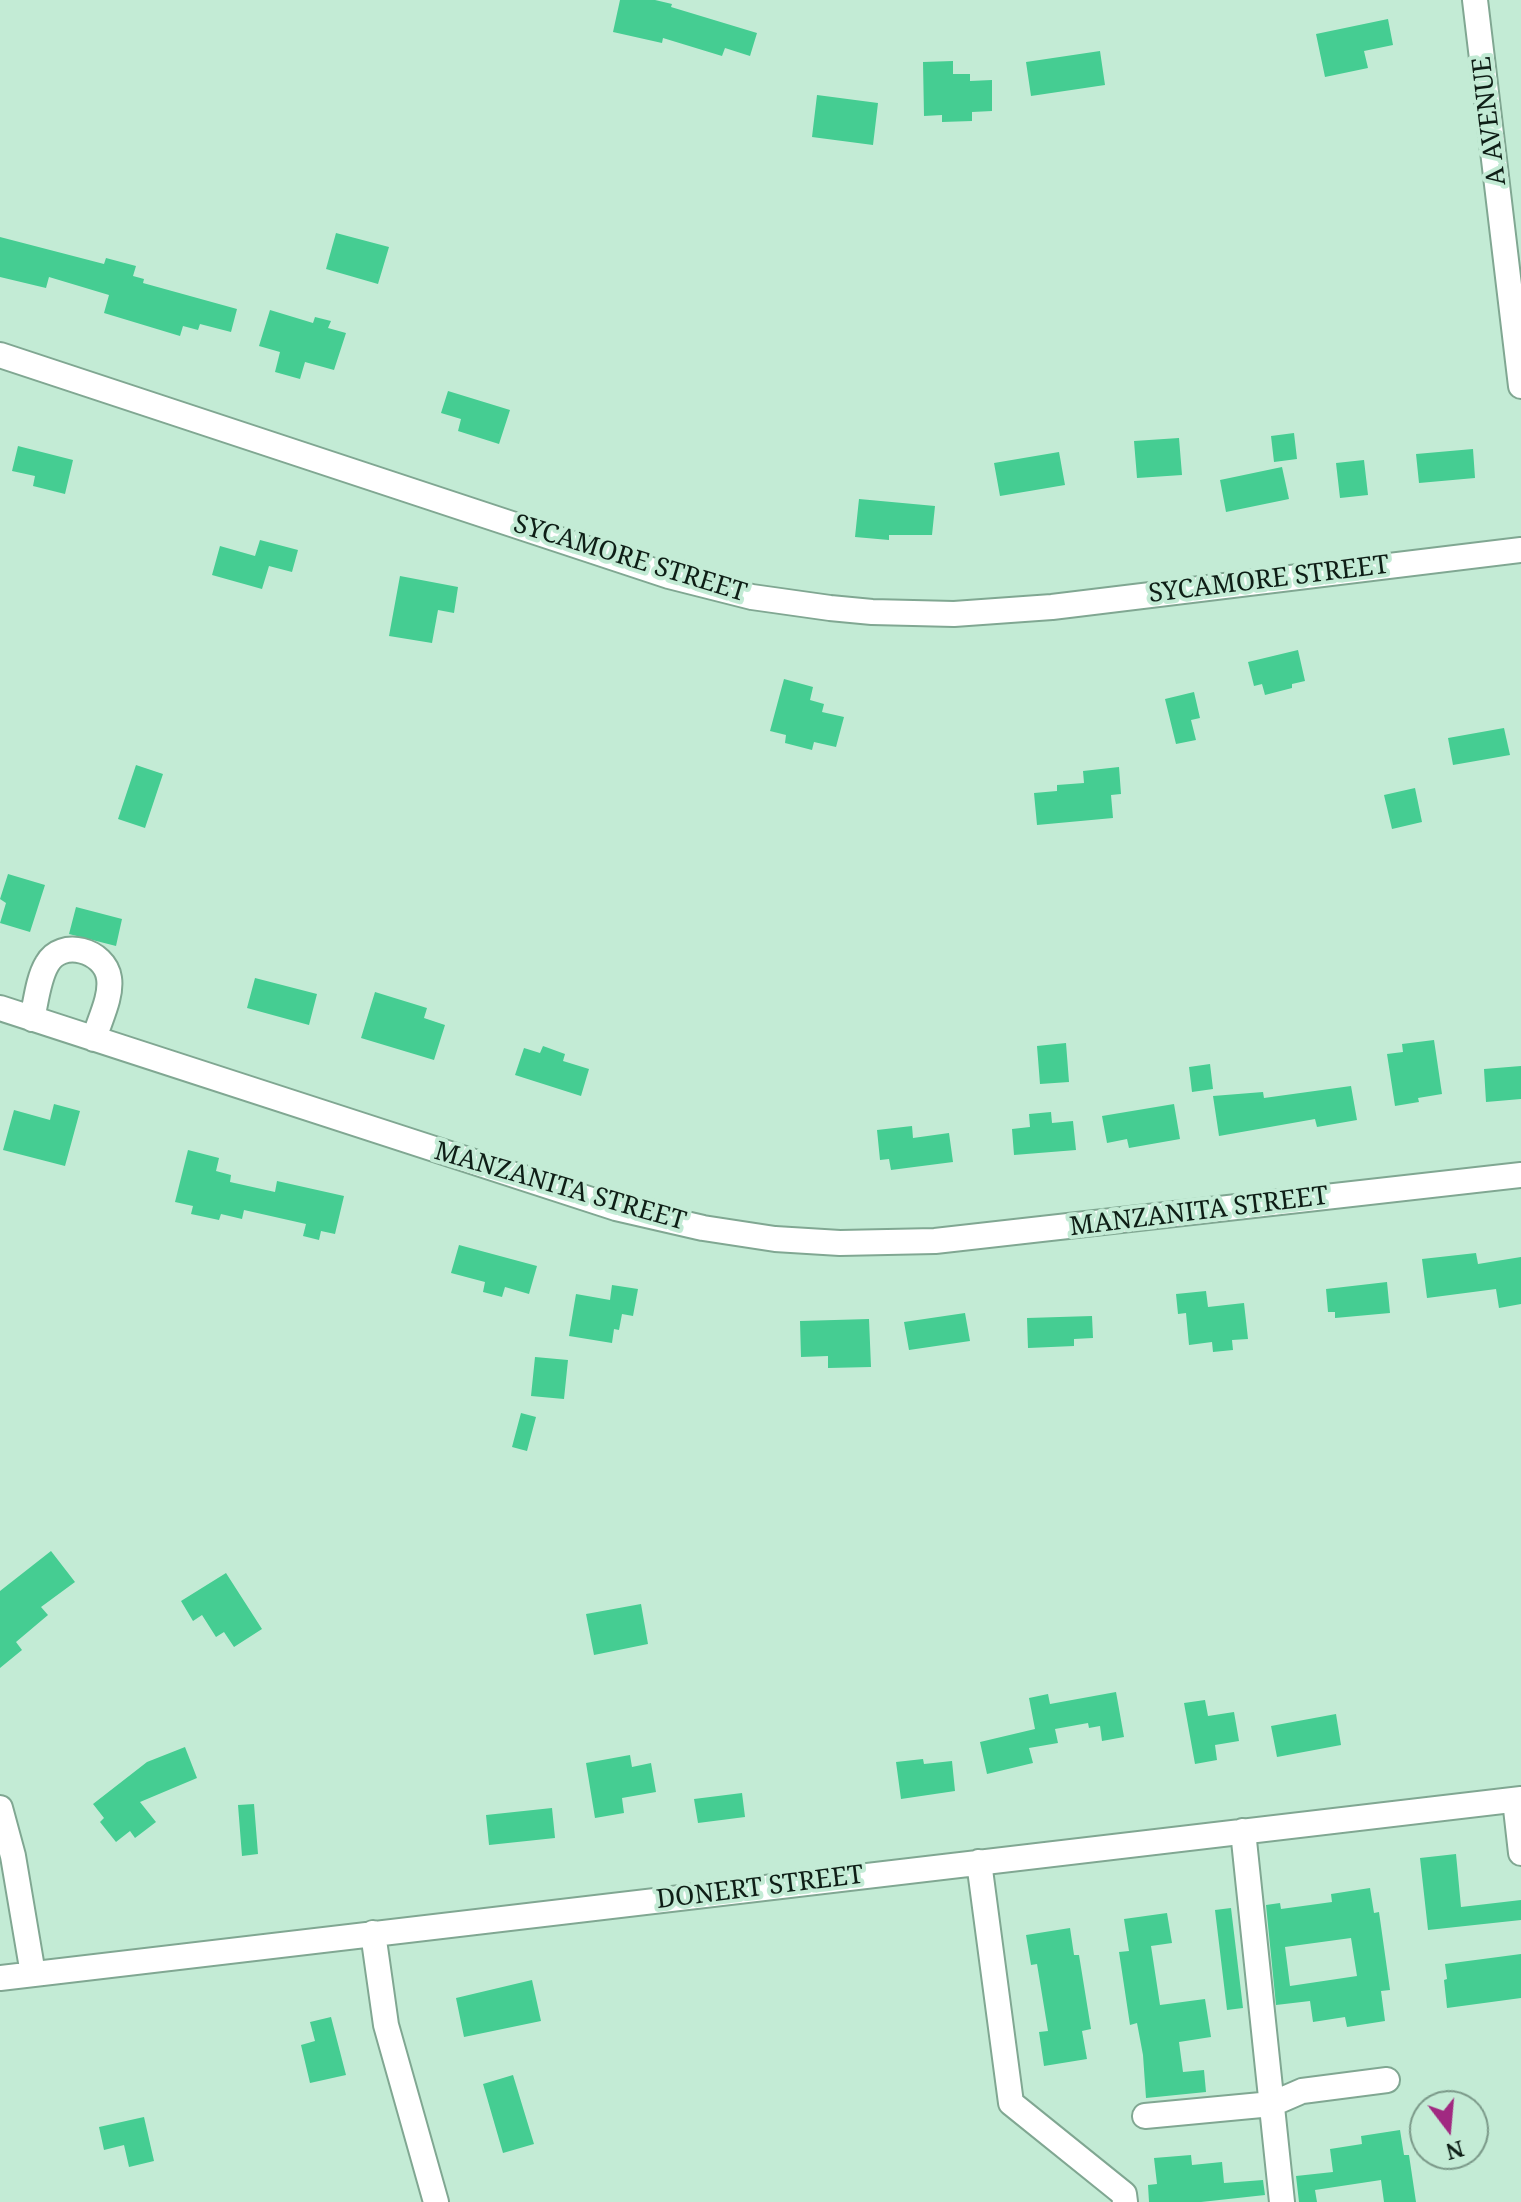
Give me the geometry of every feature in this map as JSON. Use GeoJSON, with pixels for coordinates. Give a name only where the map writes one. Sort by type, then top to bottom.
{"type":"FeatureCollection","features":[{"type":"Feature","properties":{"kind":"street","name":"A AVENUE"},"geometry":{"type":"LineString","coordinates":[[1475,0],[1521,386]]}},
{"type":"Feature","properties":{"kind":"street","name":"SYCAMORE STREET"},"geometry":{"type":"LineString","coordinates":[[0,355],[669,576],[752,597],[830,608],[954,614],[1052,607],[1521,550]]}},
{"type":"Feature","properties":{"kind":"street"},"geometry":{"type":"LineString","coordinates":[[32,1019],[46,965],[55,954],[71,949],[89,952],[101,962],[109,976],[94,1039]]}},
{"type":"Feature","properties":{"kind":"street","name":"MANZANITA STREET"},"geometry":{"type":"LineString","coordinates":[[0,1008],[604,1205],[703,1228],[786,1240],[872,1244],[935,1241],[1521,1175]]}},
{"type":"Feature","properties":{"kind":"street"},"geometry":{"type":"LineString","coordinates":[[1518,1799],[1521,1853]]}},
{"type":"Feature","properties":{"kind":"street","name":"DONERT STREET"},"geometry":{"type":"LineString","coordinates":[[0,1978],[1518,1799]]}},
{"type":"Feature","properties":{"kind":"street"},"geometry":{"type":"LineString","coordinates":[[0,1808],[13,1856],[33,1974]]}},
{"type":"Feature","properties":{"kind":"street"},"geometry":{"type":"LineString","coordinates":[[1243,1831],[1282,2202]]}},
{"type":"Feature","properties":{"kind":"street"},"geometry":{"type":"LineString","coordinates":[[979,1862],[1011,2103],[1124,2194],[1125,2202]]}},
{"type":"Feature","properties":{"kind":"street"},"geometry":{"type":"LineString","coordinates":[[373,1933],[386,2025],[436,2202]]}},
{"type":"Feature","properties":{"kind":"street"},"geometry":{"type":"LineString","coordinates":[[1145,2116],[1272,2104],[1302,2091],[1387,2080]]}},
{"type":"Feature","properties":{"kind":"building"},"geometry":{"type":"Polygon","coordinates":[[[620,0],[655,0],[672,4],[671,7],[757,33],[750,56],[725,48],[722,56],[663,38],[662,43],[613,32],[620,0]]]}},
{"type":"Feature","properties":{"kind":"building"},"geometry":{"type":"Polygon","coordinates":[[[1388,19],[1393,45],[1364,51],[1368,68],[1325,77],[1316,34],[1388,19]]]}},
{"type":"Feature","properties":{"kind":"building"},"geometry":{"type":"Polygon","coordinates":[[[1100,51],[1105,85],[1031,96],[1026,62],[1100,51]]]}},
{"type":"Feature","properties":{"kind":"building"},"geometry":{"type":"Polygon","coordinates":[[[953,61],[953,74],[970,74],[970,81],[992,80],[992,111],[972,112],[972,121],[942,122],[942,115],[924,116],[923,62],[953,61]]]}},
{"type":"Feature","properties":{"kind":"building"},"geometry":{"type":"Polygon","coordinates":[[[817,95],[878,103],[873,145],[812,137],[817,95]]]}},
{"type":"Feature","properties":{"kind":"building"},"geometry":{"type":"Polygon","coordinates":[[[336,233],[389,247],[378,284],[326,269],[336,233]]]}},
{"type":"Feature","properties":{"kind":"building"},"geometry":{"type":"Polygon","coordinates":[[[0,237],[104,264],[106,258],[136,266],[133,276],[144,279],[143,283],[237,309],[231,332],[200,324],[198,330],[183,326],[180,336],[104,313],[109,295],[49,277],[46,288],[0,277],[0,237]]]}},
{"type":"Feature","properties":{"kind":"building"},"geometry":{"type":"Polygon","coordinates":[[[270,310],[313,323],[315,317],[331,321],[328,328],[346,333],[334,370],[305,362],[300,379],[275,372],[280,352],[259,346],[270,310]]]}},
{"type":"Feature","properties":{"kind":"building"},"geometry":{"type":"Polygon","coordinates":[[[448,391],[510,410],[499,444],[458,431],[461,419],[441,413],[448,391]]]}},
{"type":"Feature","properties":{"kind":"building"},"geometry":{"type":"Polygon","coordinates":[[[1294,433],[1297,459],[1274,462],[1271,436],[1294,433]]]}},
{"type":"Feature","properties":{"kind":"building"},"geometry":{"type":"Polygon","coordinates":[[[1179,438],[1182,475],[1137,478],[1134,441],[1179,438]]]}},
{"type":"Feature","properties":{"kind":"building"},"geometry":{"type":"Polygon","coordinates":[[[18,446],[73,460],[65,494],[33,486],[35,476],[12,471],[18,446]]]}},
{"type":"Feature","properties":{"kind":"building"},"geometry":{"type":"Polygon","coordinates":[[[1473,449],[1475,478],[1419,483],[1416,454],[1473,449]]]}},
{"type":"Feature","properties":{"kind":"building"},"geometry":{"type":"Polygon","coordinates":[[[1059,452],[1065,485],[1000,496],[994,463],[1059,452]]]}},
{"type":"Feature","properties":{"kind":"building"},"geometry":{"type":"Polygon","coordinates":[[[1364,460],[1368,495],[1340,498],[1336,463],[1364,460]]]}},
{"type":"Feature","properties":{"kind":"building"},"geometry":{"type":"Polygon","coordinates":[[[1282,467],[1289,499],[1226,512],[1220,480],[1282,467]]]}},
{"type":"Feature","properties":{"kind":"building"},"geometry":{"type":"Polygon","coordinates":[[[859,499],[935,506],[932,535],[889,535],[889,540],[855,537],[859,499]]]}},
{"type":"Feature","properties":{"kind":"building"},"geometry":{"type":"Polygon","coordinates":[[[260,540],[298,550],[292,572],[269,566],[262,589],[212,575],[220,546],[255,556],[260,540]]]}},
{"type":"Feature","properties":{"kind":"building"},"geometry":{"type":"Polygon","coordinates":[[[400,576],[458,587],[454,613],[438,610],[432,643],[389,636],[400,576]]]}},
{"type":"Feature","properties":{"kind":"building"},"geometry":{"type":"Polygon","coordinates":[[[1298,650],[1305,681],[1265,695],[1262,684],[1254,686],[1248,662],[1298,650]]]}},
{"type":"Feature","properties":{"kind":"building"},"geometry":{"type":"Polygon","coordinates":[[[784,679],[813,687],[810,700],[824,704],[822,712],[844,717],[836,747],[814,742],[812,750],[785,743],[786,735],[770,731],[784,679]]]}},
{"type":"Feature","properties":{"kind":"building"},"geometry":{"type":"Polygon","coordinates":[[[1194,692],[1200,718],[1191,720],[1196,740],[1176,744],[1165,699],[1194,692]]]}},
{"type":"Feature","properties":{"kind":"building"},"geometry":{"type":"Polygon","coordinates":[[[1504,728],[1510,755],[1453,765],[1448,738],[1504,728]]]}},
{"type":"Feature","properties":{"kind":"building"},"geometry":{"type":"Polygon","coordinates":[[[136,765],[163,774],[145,828],[118,819],[136,765]]]}},
{"type":"Feature","properties":{"kind":"building"},"geometry":{"type":"Polygon","coordinates":[[[1119,767],[1121,794],[1111,795],[1113,818],[1037,825],[1034,793],[1057,791],[1057,785],[1084,783],[1083,771],[1119,767]]]}},
{"type":"Feature","properties":{"kind":"building"},"geometry":{"type":"Polygon","coordinates":[[[1415,788],[1422,822],[1392,829],[1384,795],[1415,788]]]}},
{"type":"Feature","properties":{"kind":"building"},"geometry":{"type":"Polygon","coordinates":[[[8,874],[45,885],[30,932],[0,923],[6,903],[0,899],[8,874]]]}},
{"type":"Feature","properties":{"kind":"building"},"geometry":{"type":"Polygon","coordinates":[[[76,907],[122,919],[116,946],[69,934],[76,907]]]}},
{"type":"Feature","properties":{"kind":"building"},"geometry":{"type":"Polygon","coordinates":[[[255,978],[317,994],[309,1025],[247,1008],[255,978]]]}},
{"type":"Feature","properties":{"kind":"building"},"geometry":{"type":"Polygon","coordinates":[[[375,992],[427,1008],[424,1018],[445,1025],[434,1060],[361,1038],[375,992]]]}},
{"type":"Feature","properties":{"kind":"building"},"geometry":{"type":"Polygon","coordinates":[[[1434,1040],[1442,1094],[1395,1106],[1387,1054],[1403,1052],[1402,1044],[1434,1040]]]}},
{"type":"Feature","properties":{"kind":"building"},"geometry":{"type":"Polygon","coordinates":[[[1066,1043],[1069,1082],[1040,1084],[1037,1046],[1066,1043]]]}},
{"type":"Feature","properties":{"kind":"building"},"geometry":{"type":"Polygon","coordinates":[[[543,1046],[565,1054],[563,1061],[589,1069],[581,1096],[515,1075],[524,1048],[540,1053],[543,1046]]]}},
{"type":"Feature","properties":{"kind":"building"},"geometry":{"type":"Polygon","coordinates":[[[1210,1064],[1213,1089],[1192,1092],[1189,1067],[1210,1064]]]}},
{"type":"Feature","properties":{"kind":"building"},"geometry":{"type":"Polygon","coordinates":[[[1521,1066],[1521,1099],[1486,1102],[1484,1069],[1521,1066]]]}},
{"type":"Feature","properties":{"kind":"building"},"geometry":{"type":"Polygon","coordinates":[[[1351,1086],[1357,1120],[1317,1127],[1315,1119],[1219,1136],[1213,1096],[1263,1092],[1264,1098],[1351,1086]]]}},
{"type":"Feature","properties":{"kind":"building"},"geometry":{"type":"Polygon","coordinates":[[[54,1104],[80,1111],[65,1166],[3,1150],[14,1110],[50,1120],[54,1104]]]}},
{"type":"Feature","properties":{"kind":"building"},"geometry":{"type":"Polygon","coordinates":[[[1174,1104],[1180,1139],[1129,1148],[1127,1139],[1107,1143],[1102,1116],[1174,1104]]]}},
{"type":"Feature","properties":{"kind":"building"},"geometry":{"type":"Polygon","coordinates":[[[1051,1112],[1052,1123],[1073,1121],[1076,1150],[1014,1155],[1012,1129],[1030,1127],[1029,1114],[1051,1112]]]}},
{"type":"Feature","properties":{"kind":"building"},"geometry":{"type":"Polygon","coordinates":[[[912,1126],[913,1138],[949,1133],[953,1162],[891,1170],[889,1159],[880,1160],[877,1130],[912,1126]]]}},
{"type":"Feature","properties":{"kind":"building"},"geometry":{"type":"Polygon","coordinates":[[[188,1150],[219,1158],[216,1171],[231,1175],[230,1182],[275,1192],[277,1181],[344,1196],[335,1234],[321,1231],[319,1240],[303,1236],[306,1224],[244,1210],[242,1219],[221,1214],[219,1220],[191,1214],[193,1206],[175,1202],[188,1150]]]}},
{"type":"Feature","properties":{"kind":"building"},"geometry":{"type":"Polygon","coordinates":[[[459,1245],[537,1266],[529,1294],[505,1287],[502,1297],[483,1292],[485,1282],[451,1273],[459,1245]]]}},
{"type":"Feature","properties":{"kind":"building"},"geometry":{"type":"Polygon","coordinates":[[[1476,1253],[1478,1264],[1521,1257],[1521,1304],[1499,1308],[1496,1289],[1427,1298],[1422,1259],[1476,1253]]]}},
{"type":"Feature","properties":{"kind":"building"},"geometry":{"type":"Polygon","coordinates":[[[1387,1282],[1390,1313],[1335,1318],[1335,1312],[1328,1312],[1326,1289],[1387,1282]]]}},
{"type":"Feature","properties":{"kind":"building"},"geometry":{"type":"Polygon","coordinates":[[[612,1285],[638,1289],[633,1316],[622,1314],[619,1330],[614,1329],[612,1343],[569,1336],[576,1294],[610,1300],[612,1285]]]}},
{"type":"Feature","properties":{"kind":"building"},"geometry":{"type":"Polygon","coordinates":[[[1206,1291],[1208,1307],[1244,1303],[1248,1339],[1232,1340],[1233,1350],[1213,1352],[1212,1342],[1189,1345],[1186,1313],[1178,1314],[1176,1294],[1206,1291]]]}},
{"type":"Feature","properties":{"kind":"building"},"geometry":{"type":"Polygon","coordinates":[[[965,1313],[970,1341],[909,1350],[904,1322],[965,1313]]]}},
{"type":"Feature","properties":{"kind":"building"},"geometry":{"type":"Polygon","coordinates":[[[1092,1316],[1093,1338],[1074,1339],[1074,1346],[1028,1348],[1027,1318],[1092,1316]]]}},
{"type":"Feature","properties":{"kind":"building"},"geometry":{"type":"Polygon","coordinates":[[[869,1319],[871,1367],[828,1368],[828,1356],[801,1357],[800,1321],[869,1319]]]}},
{"type":"Feature","properties":{"kind":"building"},"geometry":{"type":"Polygon","coordinates":[[[535,1357],[568,1360],[564,1399],[531,1396],[535,1357]]]}},
{"type":"Feature","properties":{"kind":"building"},"geometry":{"type":"Polygon","coordinates":[[[521,1413],[536,1417],[527,1451],[512,1447],[521,1413]]]}},
{"type":"Feature","properties":{"kind":"building"},"geometry":{"type":"Polygon","coordinates":[[[51,1551],[75,1582],[41,1607],[48,1615],[16,1642],[22,1650],[0,1668],[0,1591],[51,1551]]]}},
{"type":"Feature","properties":{"kind":"building"},"geometry":{"type":"Polygon","coordinates":[[[226,1573],[262,1629],[234,1647],[224,1632],[216,1637],[202,1615],[193,1621],[181,1601],[226,1573]]]}},
{"type":"Feature","properties":{"kind":"building"},"geometry":{"type":"Polygon","coordinates":[[[641,1604],[648,1644],[594,1655],[586,1614],[641,1604]]]}},
{"type":"Feature","properties":{"kind":"building"},"geometry":{"type":"Polygon","coordinates":[[[1116,1692],[1124,1737],[1102,1741],[1100,1726],[1089,1728],[1088,1723],[1055,1729],[1058,1743],[1029,1748],[1033,1763],[987,1774],[980,1742],[1035,1729],[1029,1698],[1048,1694],[1050,1704],[1116,1692]]]}},
{"type":"Feature","properties":{"kind":"building"},"geometry":{"type":"Polygon","coordinates":[[[1205,1700],[1208,1716],[1234,1712],[1239,1741],[1215,1745],[1217,1760],[1195,1764],[1184,1703],[1205,1700]]]}},
{"type":"Feature","properties":{"kind":"building"},"geometry":{"type":"Polygon","coordinates":[[[1336,1714],[1341,1745],[1277,1757],[1271,1726],[1336,1714]]]}},
{"type":"Feature","properties":{"kind":"building"},"geometry":{"type":"Polygon","coordinates":[[[185,1747],[197,1778],[140,1802],[156,1822],[135,1838],[130,1831],[116,1842],[100,1822],[104,1818],[93,1804],[147,1762],[185,1747]]]}},
{"type":"Feature","properties":{"kind":"building"},"geometry":{"type":"Polygon","coordinates":[[[630,1755],[632,1767],[651,1763],[656,1792],[622,1798],[624,1813],[595,1818],[586,1763],[630,1755]]]}},
{"type":"Feature","properties":{"kind":"building"},"geometry":{"type":"Polygon","coordinates":[[[923,1759],[924,1764],[952,1761],[955,1791],[901,1799],[896,1762],[923,1759]]]}},
{"type":"Feature","properties":{"kind":"building"},"geometry":{"type":"Polygon","coordinates":[[[742,1793],[745,1817],[698,1823],[694,1799],[742,1793]]]}},
{"type":"Feature","properties":{"kind":"building"},"geometry":{"type":"Polygon","coordinates":[[[254,1804],[258,1854],[242,1856],[238,1805],[254,1804]]]}},
{"type":"Feature","properties":{"kind":"building"},"geometry":{"type":"Polygon","coordinates":[[[552,1808],[555,1838],[489,1845],[486,1815],[552,1808]]]}},
{"type":"Feature","properties":{"kind":"building"},"geometry":{"type":"Polygon","coordinates":[[[1456,1854],[1461,1907],[1521,1900],[1521,1920],[1428,1930],[1420,1858],[1456,1854]]]}},
{"type":"Feature","properties":{"kind":"building"},"geometry":{"type":"Polygon","coordinates":[[[1370,1888],[1374,1913],[1379,1912],[1390,1990],[1381,1991],[1385,2021],[1347,2027],[1345,2017],[1313,2022],[1310,2001],[1276,2005],[1266,1905],[1280,1903],[1281,1909],[1332,1902],[1331,1894],[1370,1888]],[[1351,1938],[1285,1947],[1290,1986],[1357,1976],[1351,1938]]]}},
{"type":"Feature","properties":{"kind":"building"},"geometry":{"type":"Polygon","coordinates":[[[1231,1908],[1243,2008],[1227,2010],[1215,1910],[1231,1908]]]}},
{"type":"Feature","properties":{"kind":"building"},"geometry":{"type":"Polygon","coordinates":[[[1167,1913],[1172,1943],[1151,1946],[1160,2005],[1205,1999],[1211,2037],[1179,2042],[1183,2072],[1204,2070],[1206,2092],[1146,2098],[1143,2055],[1137,2023],[1130,2025],[1119,1952],[1129,1951],[1124,1919],[1167,1913]]]}},
{"type":"Feature","properties":{"kind":"building"},"geometry":{"type":"Polygon","coordinates":[[[1070,1928],[1074,1955],[1079,1955],[1091,2029],[1082,2031],[1087,2059],[1044,2066],[1039,2032],[1048,2031],[1037,1964],[1031,1965],[1026,1935],[1070,1928]]]}},
{"type":"Feature","properties":{"kind":"building"},"geometry":{"type":"Polygon","coordinates":[[[1521,1954],[1521,1998],[1447,2008],[1445,1964],[1521,1954]]]}},
{"type":"Feature","properties":{"kind":"building"},"geometry":{"type":"Polygon","coordinates":[[[532,1980],[541,2021],[464,2037],[456,1998],[532,1980]]]}},
{"type":"Feature","properties":{"kind":"building"},"geometry":{"type":"Polygon","coordinates":[[[331,2017],[346,2075],[310,2083],[301,2045],[315,2041],[310,2022],[331,2017]]]}},
{"type":"Feature","properties":{"kind":"building"},"geometry":{"type":"Polygon","coordinates":[[[513,2075],[534,2144],[503,2153],[483,2084],[513,2075]]]}},
{"type":"Feature","properties":{"kind":"building"},"geometry":{"type":"Polygon","coordinates":[[[144,2117],[154,2161],[129,2167],[124,2145],[104,2150],[99,2127],[144,2117]]]}},
{"type":"Feature","properties":{"kind":"building"},"geometry":{"type":"Polygon","coordinates":[[[1400,2130],[1404,2155],[1409,2155],[1416,2202],[1384,2202],[1381,2180],[1315,2190],[1317,2202],[1299,2202],[1296,2176],[1333,2172],[1330,2149],[1362,2144],[1361,2136],[1400,2130]]]}},
{"type":"Feature","properties":{"kind":"building"},"geometry":{"type":"Polygon","coordinates":[[[1191,2155],[1192,2165],[1222,2162],[1224,2183],[1263,2180],[1265,2195],[1201,2202],[1149,2202],[1148,2185],[1157,2184],[1154,2158],[1191,2155]]]}}]}
